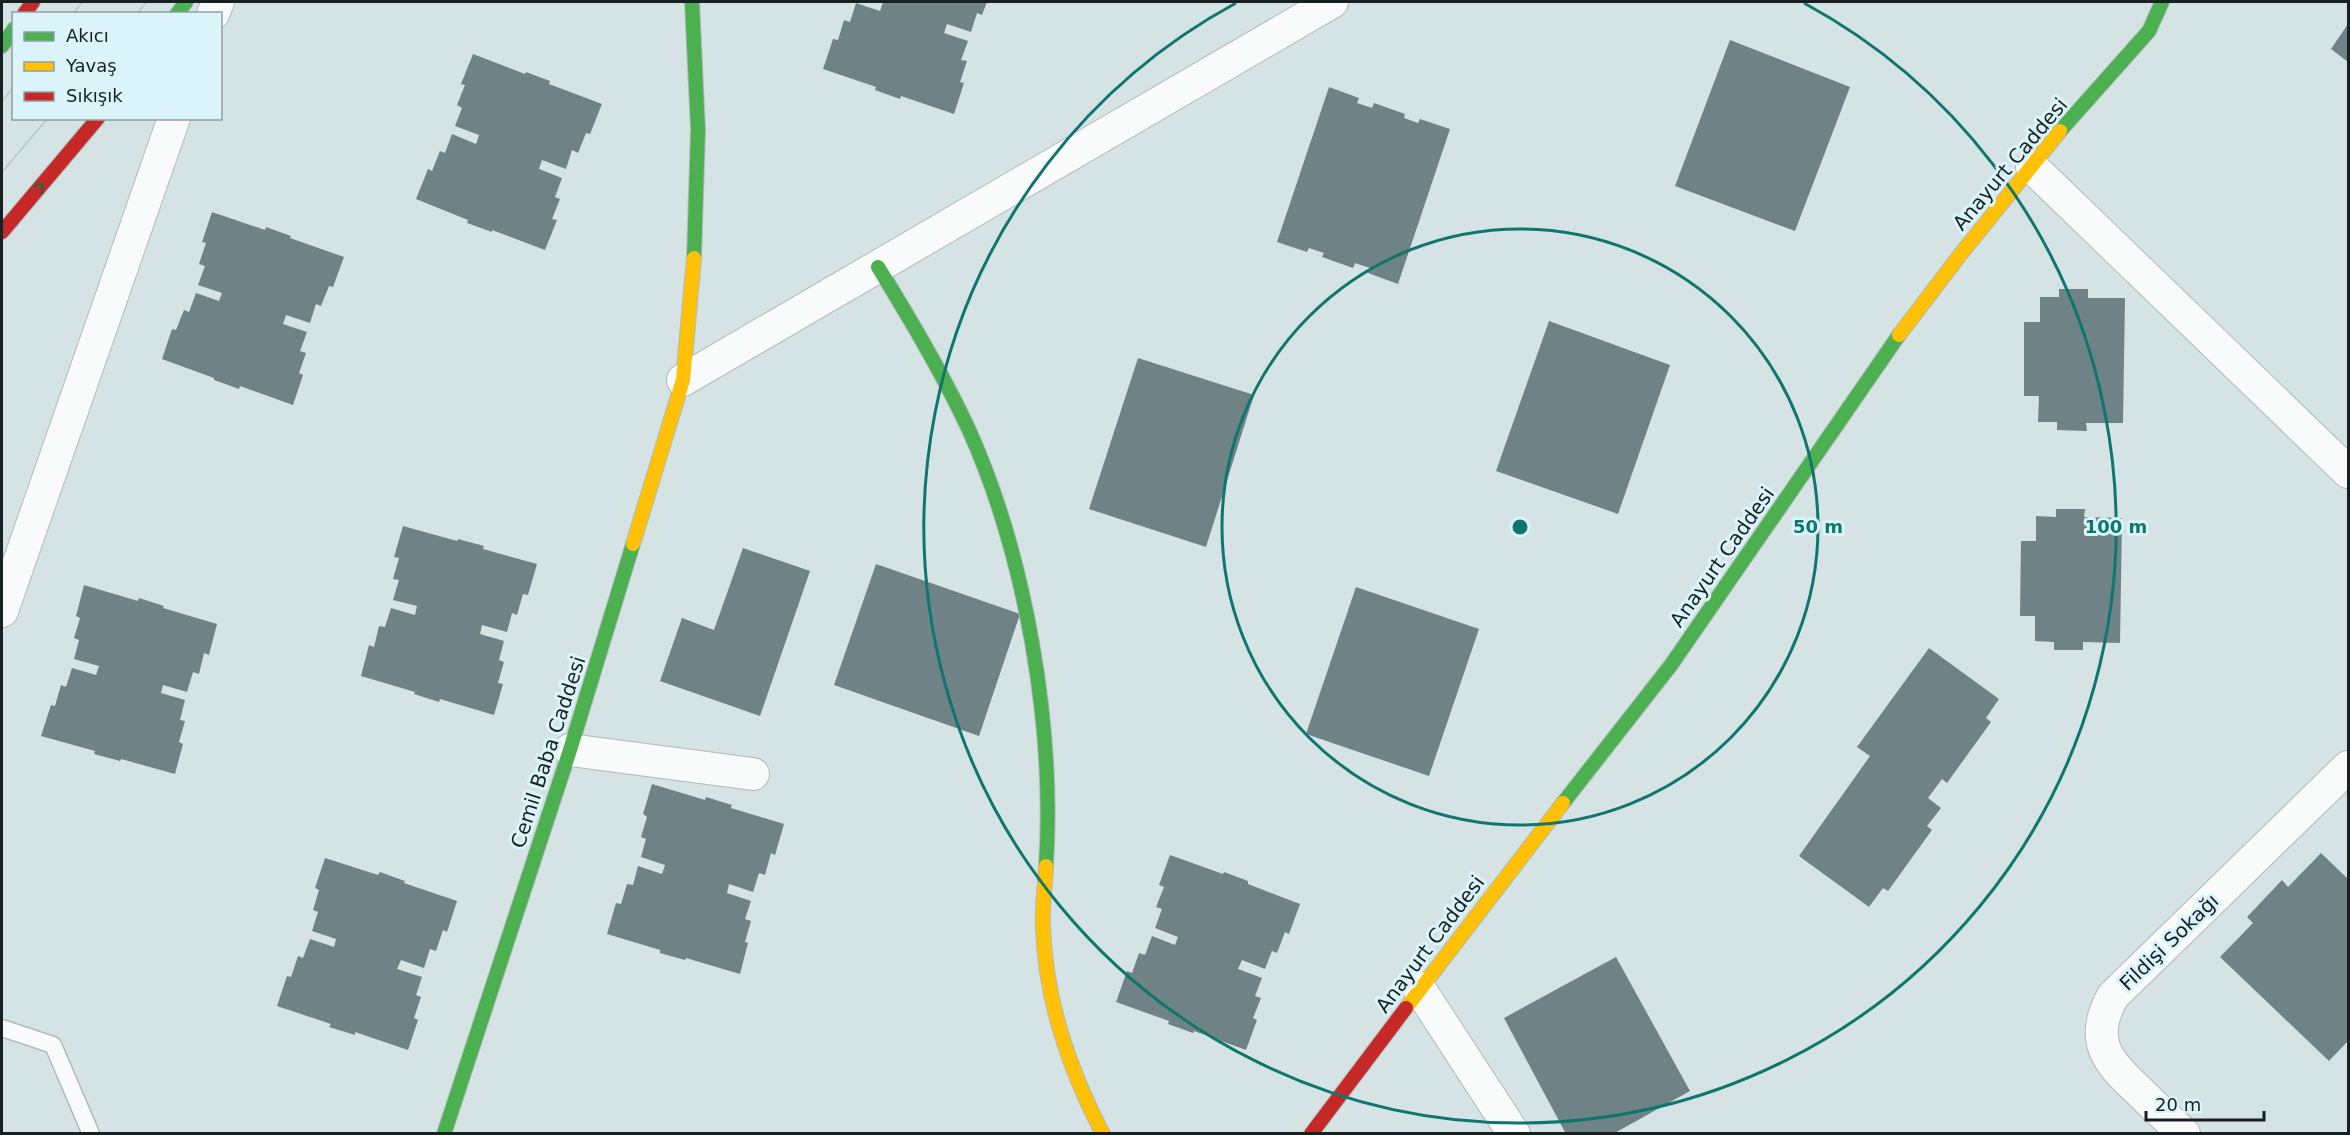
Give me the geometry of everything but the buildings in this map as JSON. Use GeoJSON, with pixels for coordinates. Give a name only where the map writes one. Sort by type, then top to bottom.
{"type":"FeatureCollection","features":[{"type":"Feature","properties":{"kind":"street","name":"Cemil Baba Caddesi"},"geometry":{"type":"LineString","coordinates":[[444,1134],[570,750],[683,380],[692,297],[697,201],[698,130],[692,2]]}},
{"type":"Feature","properties":{"kind":"street"},"geometry":{"type":"LineString","coordinates":[[683,380],[1332,2]]}},
{"type":"Feature","properties":{"kind":"street","name":"Anayurt Caddesi"},"geometry":{"type":"LineString","coordinates":[[1311,1134],[1419,988],[1671,665],[1888,350],[1960,255],[2032,166],[2149,31],[2162,2]]}},
{"type":"Feature","properties":{"kind":"street"},"geometry":{"type":"LineString","coordinates":[[2,46],[12,32]]}},
{"type":"Feature","properties":{"kind":"street"},"geometry":{"type":"LineString","coordinates":[[2,232],[96,120]]}},
{"type":"Feature","properties":{"kind":"street"},"geometry":{"type":"LineString","coordinates":[[2,611],[173,120]]}},
{"type":"Feature","properties":{"kind":"street"},"geometry":{"type":"LineString","coordinates":[[2032,166],[2349,471]]}},
{"type":"Feature","properties":{"kind":"street"},"geometry":{"type":"LineString","coordinates":[[878,267],[932,357],[969,432],[991,490],[1013,566],[1030,642],[1041,713],[1046,785],[1047,856],[1043,928],[1047,972],[1054,1016],[1068,1058],[1103,1134]]}},
{"type":"Feature","properties":{"kind":"street"},"geometry":{"type":"LineString","coordinates":[[570,750],[753,774]]}},
{"type":"Feature","properties":{"kind":"street","name":"Fildişi Sokağı"},"geometry":{"type":"LineString","coordinates":[[2184,1134],[2108,1060],[2102,1037],[2104,1012],[2113,996],[2349,767]]}},
{"type":"Feature","properties":{"kind":"street"},"geometry":{"type":"LineString","coordinates":[[1419,988],[1514,1134]]}},
{"type":"Feature","properties":{"kind":"lane"},"geometry":{"type":"LineString","coordinates":[[2,1029],[53,1044],[91,1134]]}},
{"type":"Feature","properties":{"kind":"tram line"},"geometry":{"type":"LineString","coordinates":[[74,12],[82,2]]}},
{"type":"Feature","properties":{"kind":"tram line"},"geometry":{"type":"LineString","coordinates":[[138,12],[146,2]]}},
{"type":"Feature","properties":{"kind":"tram line"},"geometry":{"type":"LineString","coordinates":[[2,102],[12,89]]}},
{"type":"Feature","properties":{"kind":"tram line"},"geometry":{"type":"LineString","coordinates":[[2,172],[46,120]]}},
{"type":"Feature","properties":{"kind":"traffic: fast"},"geometry":{"type":"LineString","coordinates":[[178,12],[186,2]]}},
{"type":"Feature","properties":{"kind":"traffic: fast"},"geometry":{"type":"LineString","coordinates":[[692,2],[698,130],[694,258]]}},
{"type":"Feature","properties":{"kind":"traffic: fast"},"geometry":{"type":"LineString","coordinates":[[2060,131],[2149,31],[2162,2]]}},
{"type":"Feature","properties":{"kind":"traffic: fast"},"geometry":{"type":"LineString","coordinates":[[2,46],[12,32]]}},
{"type":"Feature","properties":{"kind":"traffic: fast"},"geometry":{"type":"LineString","coordinates":[[878,267],[926,347],[959,409],[989,480],[1006,532],[1021,587],[1041,701],[1048,813],[1046,866]]}},
{"type":"Feature","properties":{"kind":"traffic: fast"},"geometry":{"type":"LineString","coordinates":[[1563,803],[1671,665],[1899,335]]}},
{"type":"Feature","properties":{"kind":"traffic: fast"},"geometry":{"type":"LineString","coordinates":[[444,1134],[570,750],[633,544]]}},
{"type":"Feature","properties":{"kind":"traffic: slow"},"geometry":{"type":"LineString","coordinates":[[1899,335],[2060,131]]}},
{"type":"Feature","properties":{"kind":"traffic: slow"},"geometry":{"type":"LineString","coordinates":[[633,544],[683,380],[694,258]]}},
{"type":"Feature","properties":{"kind":"traffic: slow"},"geometry":{"type":"LineString","coordinates":[[1406,1008],[1563,803]]}},
{"type":"Feature","properties":{"kind":"traffic: slow"},"geometry":{"type":"LineString","coordinates":[[1046,866],[1043,926],[1048,981],[1070,1059],[1103,1134]]}},
{"type":"Feature","properties":{"kind":"traffic: jam"},"geometry":{"type":"LineString","coordinates":[[26,12],[33,2]]}},
{"type":"Feature","properties":{"kind":"traffic: jam"},"geometry":{"type":"LineString","coordinates":[[2,232],[96,120]]}},
{"type":"Feature","properties":{"kind":"traffic: jam"},"geometry":{"type":"LineString","coordinates":[[1311,1134],[1406,1008]]}}]}
